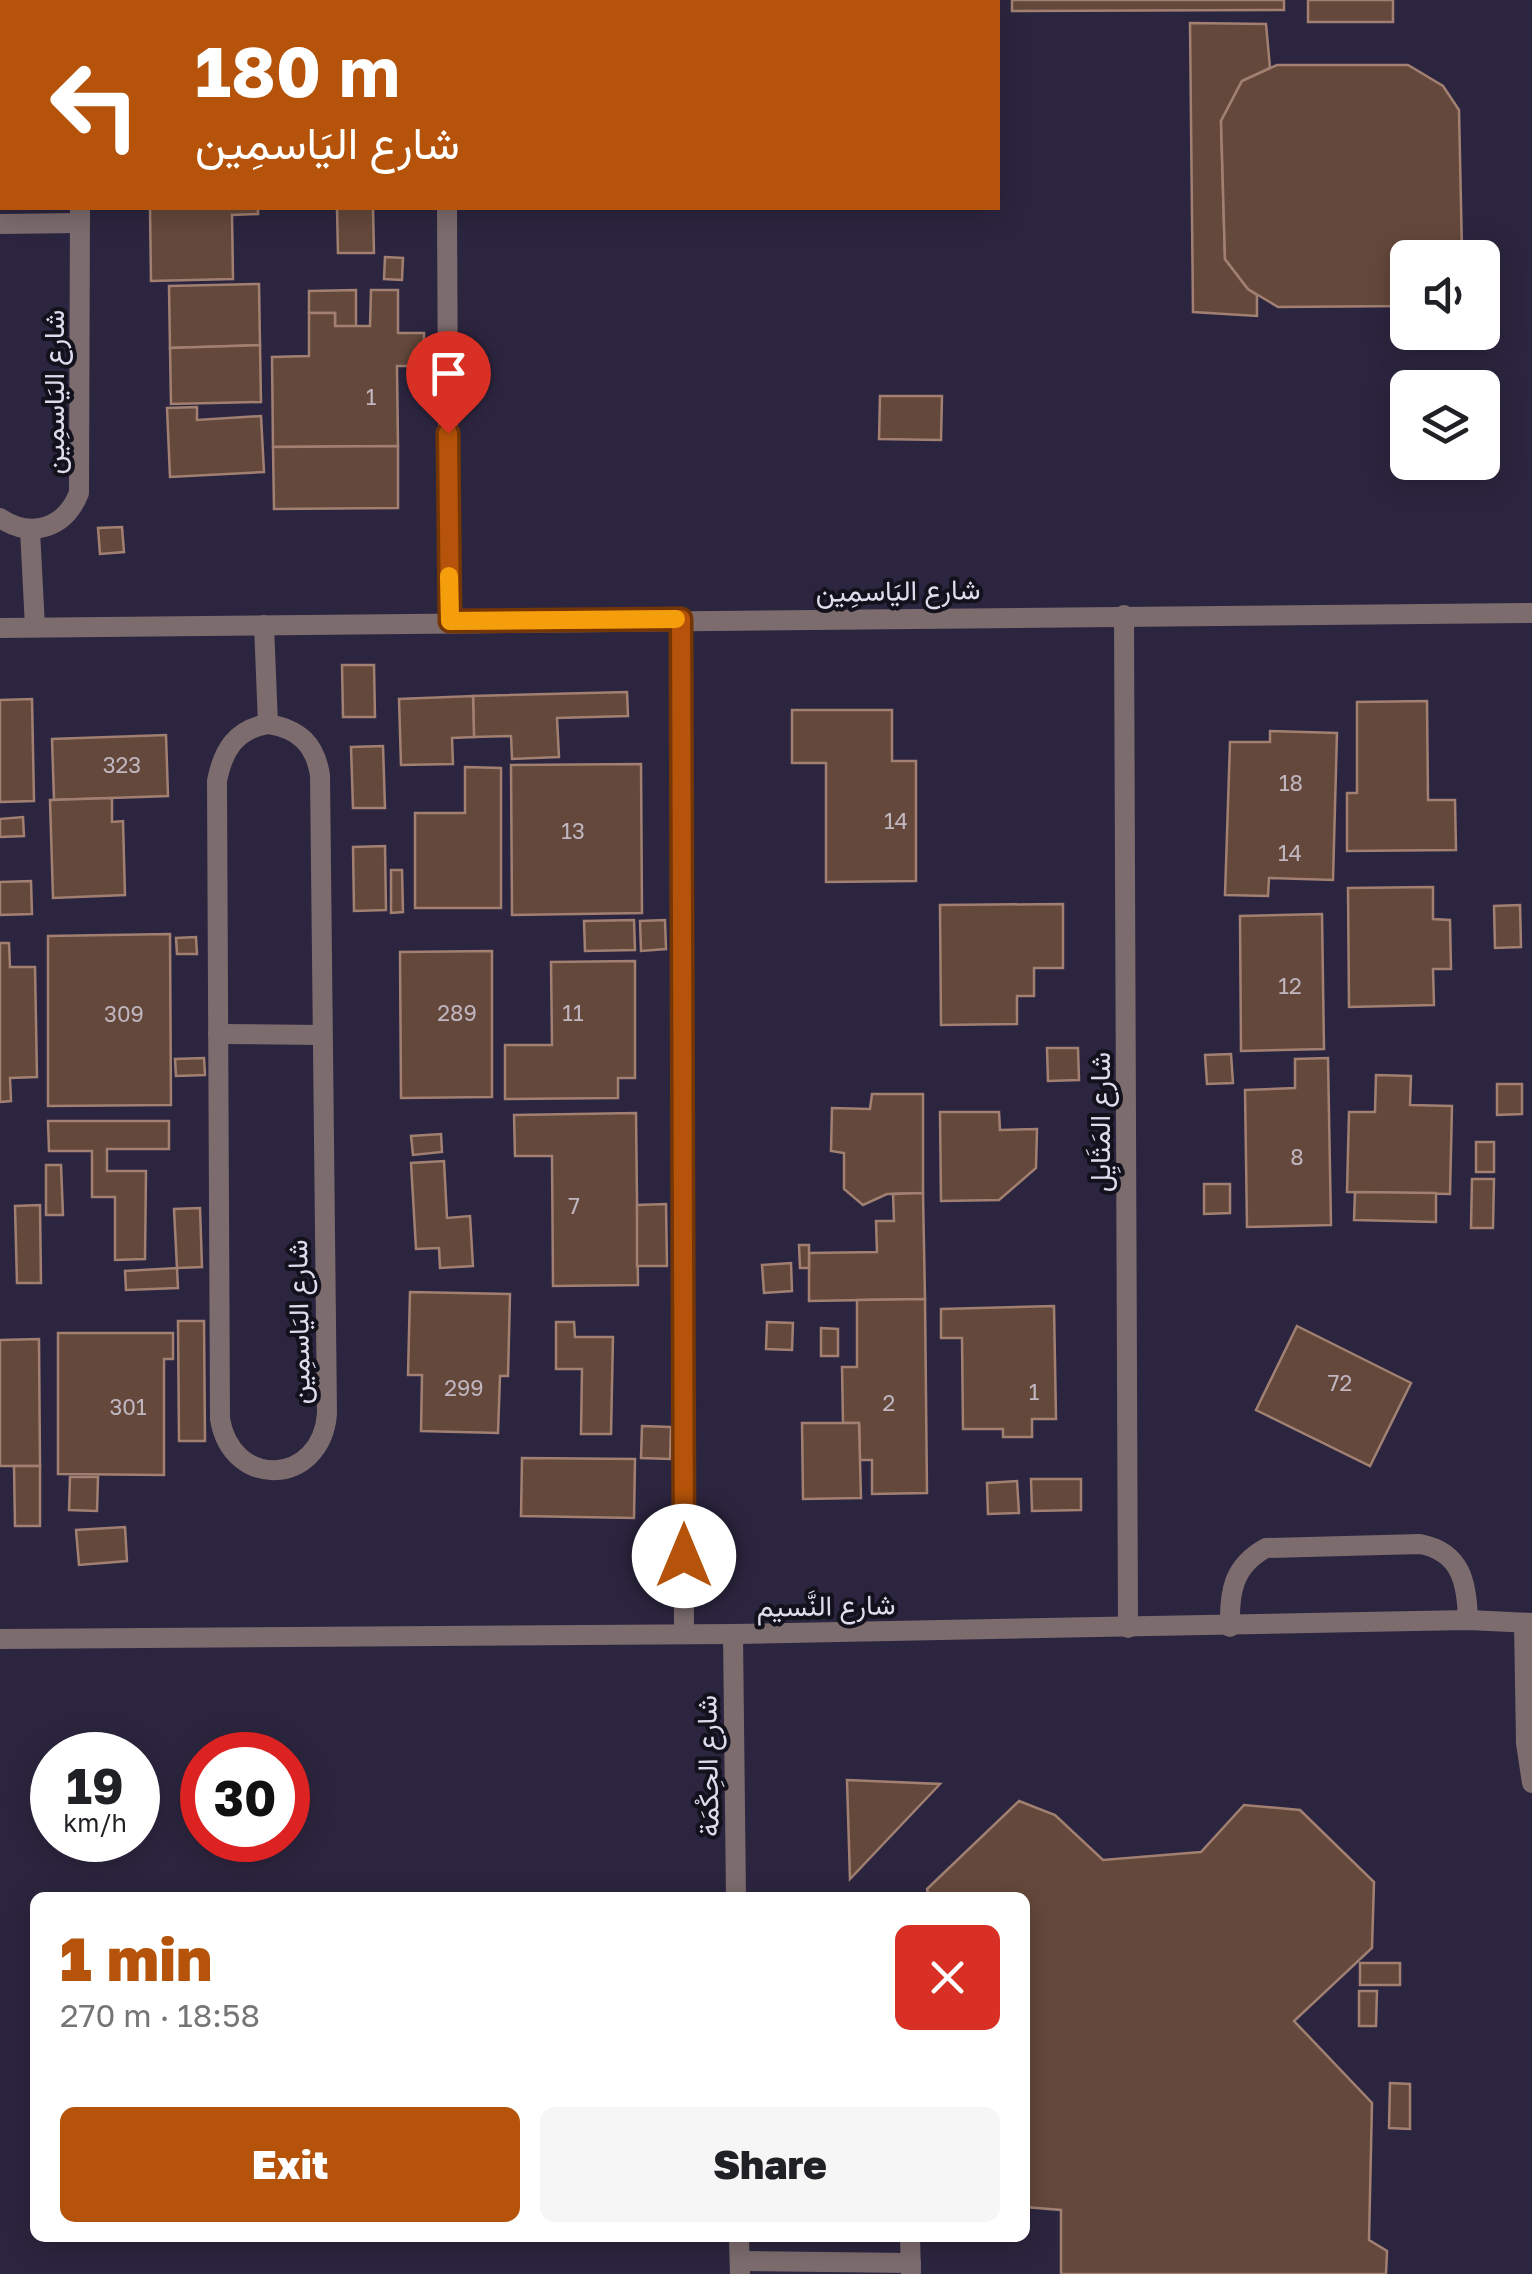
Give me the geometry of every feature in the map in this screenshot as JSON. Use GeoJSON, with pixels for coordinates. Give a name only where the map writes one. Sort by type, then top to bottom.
{"type":"FeatureCollection","features":[{"type":"Feature","properties":{"kind":"street"},"geometry":{"type":"LineString","coordinates":[[446,210],[450,621]]}},
{"type":"Feature","properties":{"kind":"street","name":"شارع اليَاسمِين"},"geometry":{"type":"LineString","coordinates":[[0,224],[80,216],[80,492],[66,517],[54,525],[30,530]]}},
{"type":"Feature","properties":{"kind":"street"},"geometry":{"type":"LineString","coordinates":[[0,518],[30,530],[35,628]]}},
{"type":"Feature","properties":{"kind":"street","name":"شارع اليَاسمِين"},"geometry":{"type":"LineString","coordinates":[[0,628],[1532,613]]}},
{"type":"Feature","properties":{"kind":"street","name":"شارع المَثَايِل"},"geometry":{"type":"LineString","coordinates":[[1124,615],[1128,1628]]}},
{"type":"Feature","properties":{"kind":"street"},"geometry":{"type":"LineString","coordinates":[[681,619],[684,1634]]}},
{"type":"Feature","properties":{"kind":"street"},"geometry":{"type":"LineString","coordinates":[[264,625],[268,724]]}},
{"type":"Feature","properties":{"kind":"street","name":"شارع اليَاسمِين"},"geometry":{"type":"LineString","coordinates":[[268,724],[284,726],[298,734],[318,759],[325,1430],[310,1456],[297,1465],[268,1470],[240,1458],[223,1434],[220,1419],[217,780],[224,754],[232,742],[255,726],[268,724]]}},
{"type":"Feature","properties":{"kind":"street"},"geometry":{"type":"LineString","coordinates":[[218,1034],[322,1035]]}},
{"type":"Feature","properties":{"kind":"street"},"geometry":{"type":"LineString","coordinates":[[1230,1626],[1233,1583],[1250,1557],[1266,1548],[1420,1544],[1442,1552],[1460,1568],[1467,1591],[1468,1620]]}},
{"type":"Feature","properties":{"kind":"street","name":"شارع النَّسيم"},"geometry":{"type":"LineString","coordinates":[[0,1639],[733,1634],[1468,1620],[1528,1623]]}},
{"type":"Feature","properties":{"kind":"street"},"geometry":{"type":"LineString","coordinates":[[1528,1623],[1526,1743],[1532,1784]]}},
{"type":"Feature","properties":{"kind":"street","name":"شارع الحِكْمَة"},"geometry":{"type":"LineString","coordinates":[[733,1634],[736,1892]]}},
{"type":"Feature","properties":{"kind":"street"},"geometry":{"type":"LineString","coordinates":[[740,2267],[911,2268],[910,2242]]}},
{"type":"Feature","properties":{"kind":"building"},"geometry":{"type":"Polygon","coordinates":[[[1012,0],[1284,0],[1284,10],[1012,11],[1012,0]]]}},
{"type":"Feature","properties":{"kind":"building"},"geometry":{"type":"Polygon","coordinates":[[[1308,0],[1393,0],[1393,22],[1308,22],[1308,0]]]}},
{"type":"Feature","properties":{"kind":"building"},"geometry":{"type":"Polygon","coordinates":[[[1190,23],[1266,24],[1270,68],[1242,81],[1221,121],[1225,259],[1257,295],[1257,316],[1193,312],[1190,23]]]}},
{"type":"Feature","properties":{"kind":"building"},"geometry":{"type":"Polygon","coordinates":[[[1277,65],[1408,65],[1443,86],[1459,110],[1462,240],[1390,240],[1390,306],[1278,307],[1248,289],[1225,259],[1221,121],[1242,81],[1277,65]]]}},
{"type":"Feature","properties":{"kind":"building"},"geometry":{"type":"Polygon","coordinates":[[[150,210],[258,210],[258,214],[232,215],[233,279],[151,281],[150,210]]]}},
{"type":"Feature","properties":{"kind":"building"},"geometry":{"type":"Polygon","coordinates":[[[337,210],[373,210],[374,253],[338,253],[337,210]]]}},
{"type":"Feature","properties":{"kind":"building"},"geometry":{"type":"Polygon","coordinates":[[[385,257],[403,258],[402,280],[384,279],[385,257]]]}},
{"type":"Feature","properties":{"kind":"building"},"geometry":{"type":"Polygon","coordinates":[[[259,284],[260,345],[170,348],[169,286],[259,284]]]}},
{"type":"Feature","properties":{"kind":"building"},"geometry":{"type":"Polygon","coordinates":[[[356,290],[356,327],[335,326],[335,313],[309,313],[309,291],[356,290]]]}},
{"type":"Feature","properties":{"kind":"building"},"geometry":{"type":"Polygon","coordinates":[[[371,290],[398,290],[398,333],[424,333],[424,366],[397,366],[398,446],[273,447],[272,357],[309,356],[309,313],[335,313],[335,326],[370,326],[371,290]]]}},
{"type":"Feature","properties":{"kind":"building"},"geometry":{"type":"Polygon","coordinates":[[[260,345],[261,402],[171,404],[170,348],[260,345]]]}},
{"type":"Feature","properties":{"kind":"building"},"geometry":{"type":"Polygon","coordinates":[[[880,396],[942,396],[941,440],[879,439],[880,396]]]}},
{"type":"Feature","properties":{"kind":"building"},"geometry":{"type":"Polygon","coordinates":[[[197,407],[197,420],[261,416],[264,472],[170,477],[167,408],[197,407]]]}},
{"type":"Feature","properties":{"kind":"building"},"geometry":{"type":"Polygon","coordinates":[[[398,446],[398,508],[274,509],[273,447],[398,446]]]}},
{"type":"Feature","properties":{"kind":"building"},"geometry":{"type":"Polygon","coordinates":[[[122,527],[124,552],[100,554],[98,528],[122,527]]]}},
{"type":"Feature","properties":{"kind":"building"},"geometry":{"type":"Polygon","coordinates":[[[342,665],[374,665],[375,717],[343,717],[342,665]]]}},
{"type":"Feature","properties":{"kind":"building"},"geometry":{"type":"Polygon","coordinates":[[[627,692],[628,716],[557,718],[559,757],[512,759],[511,736],[474,737],[473,696],[627,692]]]}},
{"type":"Feature","properties":{"kind":"building"},"geometry":{"type":"Polygon","coordinates":[[[473,696],[474,737],[452,738],[453,764],[401,765],[399,699],[473,696]]]}},
{"type":"Feature","properties":{"kind":"building"},"geometry":{"type":"Polygon","coordinates":[[[32,699],[34,801],[0,802],[0,700],[32,699]]]}},
{"type":"Feature","properties":{"kind":"building"},"geometry":{"type":"Polygon","coordinates":[[[1427,701],[1428,800],[1455,800],[1456,850],[1347,851],[1347,793],[1357,793],[1357,702],[1427,701]]]}},
{"type":"Feature","properties":{"kind":"building"},"geometry":{"type":"Polygon","coordinates":[[[792,710],[892,710],[892,761],[916,761],[916,881],[826,882],[826,763],[792,763],[792,710]]]}},
{"type":"Feature","properties":{"kind":"building"},"geometry":{"type":"Polygon","coordinates":[[[1270,731],[1337,733],[1333,880],[1269,878],[1268,896],[1225,895],[1230,742],[1270,742],[1270,731]]]}},
{"type":"Feature","properties":{"kind":"building"},"geometry":{"type":"Polygon","coordinates":[[[166,735],[168,796],[54,800],[52,739],[166,735]]]}},
{"type":"Feature","properties":{"kind":"building"},"geometry":{"type":"Polygon","coordinates":[[[383,746],[385,808],[353,808],[351,747],[383,746]]]}},
{"type":"Feature","properties":{"kind":"building"},"geometry":{"type":"Polygon","coordinates":[[[641,764],[642,913],[512,915],[511,765],[641,764]]]}},
{"type":"Feature","properties":{"kind":"building"},"geometry":{"type":"Polygon","coordinates":[[[465,767],[501,768],[501,908],[415,908],[415,813],[465,813],[465,767]]]}},
{"type":"Feature","properties":{"kind":"building"},"geometry":{"type":"Polygon","coordinates":[[[112,798],[112,822],[123,821],[125,895],[53,898],[50,800],[112,798]]]}},
{"type":"Feature","properties":{"kind":"building"},"geometry":{"type":"Polygon","coordinates":[[[23,817],[24,836],[0,837],[0,819],[23,817]]]}},
{"type":"Feature","properties":{"kind":"building"},"geometry":{"type":"Polygon","coordinates":[[[385,846],[386,910],[354,911],[353,847],[385,846]]]}},
{"type":"Feature","properties":{"kind":"building"},"geometry":{"type":"Polygon","coordinates":[[[391,870],[402,870],[403,912],[391,913],[391,870]]]}},
{"type":"Feature","properties":{"kind":"building"},"geometry":{"type":"Polygon","coordinates":[[[31,881],[32,914],[0,915],[0,882],[31,881]]]}},
{"type":"Feature","properties":{"kind":"building"},"geometry":{"type":"Polygon","coordinates":[[[1433,887],[1433,919],[1450,920],[1451,969],[1433,969],[1434,1005],[1349,1007],[1348,888],[1433,887]]]}},
{"type":"Feature","properties":{"kind":"building"},"geometry":{"type":"Polygon","coordinates":[[[1063,904],[1063,968],[1034,968],[1034,996],[1017,996],[1017,1024],[941,1025],[940,905],[1063,904]]]}},
{"type":"Feature","properties":{"kind":"building"},"geometry":{"type":"Polygon","coordinates":[[[1520,905],[1521,947],[1495,948],[1494,906],[1520,905]]]}},
{"type":"Feature","properties":{"kind":"building"},"geometry":{"type":"Polygon","coordinates":[[[1322,914],[1324,1049],[1241,1051],[1240,916],[1322,914]]]}},
{"type":"Feature","properties":{"kind":"building"},"geometry":{"type":"Polygon","coordinates":[[[634,920],[635,950],[585,951],[584,921],[634,920]]]}},
{"type":"Feature","properties":{"kind":"building"},"geometry":{"type":"Polygon","coordinates":[[[665,920],[666,949],[641,951],[640,921],[665,920]]]}},
{"type":"Feature","properties":{"kind":"building"},"geometry":{"type":"Polygon","coordinates":[[[170,934],[171,1105],[48,1106],[48,936],[170,934]]]}},
{"type":"Feature","properties":{"kind":"building"},"geometry":{"type":"Polygon","coordinates":[[[196,937],[197,954],[177,954],[176,938],[196,937]]]}},
{"type":"Feature","properties":{"kind":"building"},"geometry":{"type":"Polygon","coordinates":[[[0,943],[9,943],[10,967],[35,967],[37,1077],[10,1078],[11,1101],[0,1102],[0,943]]]}},
{"type":"Feature","properties":{"kind":"building"},"geometry":{"type":"Polygon","coordinates":[[[492,951],[492,1097],[401,1098],[400,952],[492,951]]]}},
{"type":"Feature","properties":{"kind":"building"},"geometry":{"type":"Polygon","coordinates":[[[635,961],[635,1078],[618,1078],[618,1098],[505,1099],[505,1045],[552,1045],[551,962],[635,961]]]}},
{"type":"Feature","properties":{"kind":"building"},"geometry":{"type":"Polygon","coordinates":[[[1047,1048],[1078,1048],[1079,1080],[1048,1081],[1047,1048]]]}},
{"type":"Feature","properties":{"kind":"building"},"geometry":{"type":"Polygon","coordinates":[[[1231,1054],[1233,1083],[1207,1084],[1205,1055],[1231,1054]]]}},
{"type":"Feature","properties":{"kind":"building"},"geometry":{"type":"Polygon","coordinates":[[[204,1058],[205,1075],[176,1076],[175,1059],[204,1058]]]}},
{"type":"Feature","properties":{"kind":"building"},"geometry":{"type":"Polygon","coordinates":[[[1328,1058],[1331,1225],[1247,1227],[1245,1090],[1295,1088],[1295,1059],[1328,1058]]]}},
{"type":"Feature","properties":{"kind":"building"},"geometry":{"type":"Polygon","coordinates":[[[1376,1075],[1411,1076],[1410,1105],[1452,1106],[1450,1194],[1347,1192],[1349,1112],[1375,1112],[1376,1075]]]}},
{"type":"Feature","properties":{"kind":"building"},"geometry":{"type":"Polygon","coordinates":[[[1497,1084],[1522,1084],[1522,1114],[1497,1115],[1497,1084]]]}},
{"type":"Feature","properties":{"kind":"building"},"geometry":{"type":"Polygon","coordinates":[[[872,1094],[923,1094],[923,1193],[887,1194],[863,1205],[844,1189],[844,1153],[831,1151],[832,1108],[870,1109],[872,1094]]]}},
{"type":"Feature","properties":{"kind":"building"},"geometry":{"type":"Polygon","coordinates":[[[940,1112],[999,1112],[1000,1130],[1037,1129],[1036,1168],[999,1200],[941,1201],[940,1112]]]}},
{"type":"Feature","properties":{"kind":"building"},"geometry":{"type":"Polygon","coordinates":[[[636,1113],[638,1285],[553,1286],[552,1156],[515,1156],[514,1115],[636,1113]]]}},
{"type":"Feature","properties":{"kind":"building"},"geometry":{"type":"Polygon","coordinates":[[[48,1121],[169,1121],[169,1149],[107,1149],[107,1171],[146,1171],[145,1259],[115,1260],[115,1197],[92,1197],[92,1151],[49,1151],[48,1121]]]}},
{"type":"Feature","properties":{"kind":"building"},"geometry":{"type":"Polygon","coordinates":[[[441,1134],[442,1152],[413,1155],[411,1136],[441,1134]]]}},
{"type":"Feature","properties":{"kind":"building"},"geometry":{"type":"Polygon","coordinates":[[[1476,1142],[1494,1142],[1494,1172],[1476,1172],[1476,1142]]]}},
{"type":"Feature","properties":{"kind":"building"},"geometry":{"type":"Polygon","coordinates":[[[444,1161],[447,1218],[470,1216],[473,1266],[440,1268],[439,1248],[416,1249],[411,1163],[444,1161]]]}},
{"type":"Feature","properties":{"kind":"building"},"geometry":{"type":"Polygon","coordinates":[[[46,1165],[61,1165],[63,1215],[46,1215],[46,1165]]]}},
{"type":"Feature","properties":{"kind":"building"},"geometry":{"type":"Polygon","coordinates":[[[1472,1179],[1494,1179],[1493,1228],[1471,1228],[1472,1179]]]}},
{"type":"Feature","properties":{"kind":"building"},"geometry":{"type":"Polygon","coordinates":[[[1204,1184],[1230,1184],[1230,1213],[1204,1214],[1204,1184]]]}},
{"type":"Feature","properties":{"kind":"building"},"geometry":{"type":"Polygon","coordinates":[[[1355,1192],[1436,1193],[1436,1222],[1354,1220],[1355,1192]]]}},
{"type":"Feature","properties":{"kind":"building"},"geometry":{"type":"Polygon","coordinates":[[[923,1193],[925,1299],[809,1301],[809,1253],[877,1252],[876,1221],[894,1221],[893,1194],[923,1193]]]}},
{"type":"Feature","properties":{"kind":"building"},"geometry":{"type":"Polygon","coordinates":[[[666,1204],[667,1266],[637,1266],[637,1205],[666,1204]]]}},
{"type":"Feature","properties":{"kind":"building"},"geometry":{"type":"Polygon","coordinates":[[[40,1205],[41,1283],[17,1283],[15,1206],[40,1205]]]}},
{"type":"Feature","properties":{"kind":"building"},"geometry":{"type":"Polygon","coordinates":[[[200,1208],[202,1267],[177,1268],[174,1209],[200,1208]]]}},
{"type":"Feature","properties":{"kind":"building"},"geometry":{"type":"Polygon","coordinates":[[[799,1245],[809,1245],[809,1268],[800,1268],[799,1245]]]}},
{"type":"Feature","properties":{"kind":"building"},"geometry":{"type":"Polygon","coordinates":[[[791,1263],[792,1291],[764,1293],[762,1265],[791,1263]]]}},
{"type":"Feature","properties":{"kind":"building"},"geometry":{"type":"Polygon","coordinates":[[[177,1268],[178,1288],[126,1290],[125,1271],[177,1268]]]}},
{"type":"Feature","properties":{"kind":"building"},"geometry":{"type":"Polygon","coordinates":[[[410,1292],[510,1294],[508,1376],[500,1376],[498,1433],[421,1431],[422,1375],[408,1375],[410,1292]]]}},
{"type":"Feature","properties":{"kind":"building"},"geometry":{"type":"Polygon","coordinates":[[[925,1299],[927,1493],[872,1494],[872,1460],[860,1460],[859,1423],[843,1423],[842,1367],[857,1367],[857,1300],[925,1299]]]}},
{"type":"Feature","properties":{"kind":"building"},"geometry":{"type":"Polygon","coordinates":[[[1054,1306],[1056,1419],[1032,1419],[1032,1437],[1003,1437],[1003,1429],[963,1429],[962,1338],[941,1338],[941,1309],[1054,1306]]]}},
{"type":"Feature","properties":{"kind":"building"},"geometry":{"type":"Polygon","coordinates":[[[178,1321],[204,1321],[205,1441],[179,1441],[178,1321]]]}},
{"type":"Feature","properties":{"kind":"building"},"geometry":{"type":"Polygon","coordinates":[[[556,1322],[574,1322],[575,1337],[613,1337],[611,1434],[581,1434],[582,1369],[556,1369],[556,1322]]]}},
{"type":"Feature","properties":{"kind":"building"},"geometry":{"type":"Polygon","coordinates":[[[767,1322],[793,1323],[792,1350],[766,1349],[767,1322]]]}},
{"type":"Feature","properties":{"kind":"building"},"geometry":{"type":"Polygon","coordinates":[[[1297,1326],[1411,1383],[1370,1466],[1256,1410],[1297,1326]]]}},
{"type":"Feature","properties":{"kind":"building"},"geometry":{"type":"Polygon","coordinates":[[[821,1328],[838,1329],[838,1356],[821,1356],[821,1328]]]}},
{"type":"Feature","properties":{"kind":"building"},"geometry":{"type":"Polygon","coordinates":[[[58,1333],[173,1333],[173,1359],[164,1359],[164,1475],[58,1474],[58,1333]]]}},
{"type":"Feature","properties":{"kind":"building"},"geometry":{"type":"Polygon","coordinates":[[[39,1339],[40,1466],[0,1466],[0,1340],[39,1339]]]}},
{"type":"Feature","properties":{"kind":"building"},"geometry":{"type":"Polygon","coordinates":[[[802,1423],[859,1423],[861,1498],[803,1499],[802,1423]]]}},
{"type":"Feature","properties":{"kind":"building"},"geometry":{"type":"Polygon","coordinates":[[[642,1426],[671,1427],[670,1459],[641,1458],[642,1426]]]}},
{"type":"Feature","properties":{"kind":"building"},"geometry":{"type":"Polygon","coordinates":[[[522,1458],[635,1459],[634,1518],[521,1516],[522,1458]]]}},
{"type":"Feature","properties":{"kind":"building"},"geometry":{"type":"Polygon","coordinates":[[[14,1466],[40,1466],[40,1526],[15,1526],[14,1466]]]}},
{"type":"Feature","properties":{"kind":"building"},"geometry":{"type":"Polygon","coordinates":[[[70,1477],[98,1477],[97,1511],[69,1510],[70,1477]]]}},
{"type":"Feature","properties":{"kind":"building"},"geometry":{"type":"Polygon","coordinates":[[[1031,1479],[1081,1479],[1081,1510],[1032,1511],[1031,1479]]]}},
{"type":"Feature","properties":{"kind":"building"},"geometry":{"type":"Polygon","coordinates":[[[1017,1481],[1019,1513],[988,1514],[987,1483],[1017,1481]]]}},
{"type":"Feature","properties":{"kind":"building"},"geometry":{"type":"Polygon","coordinates":[[[125,1527],[127,1561],[79,1565],[76,1530],[125,1527]]]}},
{"type":"Feature","properties":{"kind":"building"},"geometry":{"type":"Polygon","coordinates":[[[847,1780],[940,1784],[850,1879],[847,1780]]]}},
{"type":"Feature","properties":{"kind":"building"},"geometry":{"type":"Polygon","coordinates":[[[1019,1801],[1055,1815],[1103,1860],[1201,1852],[1244,1805],[1300,1810],[1374,1882],[1372,1948],[1294,2021],[1372,2103],[1369,2240],[1387,2251],[1386,2274],[1061,2274],[1061,2210],[1030,2207],[1030,1892],[927,1889],[1019,1801]]]}},
{"type":"Feature","properties":{"kind":"building"},"geometry":{"type":"Polygon","coordinates":[[[1360,1963],[1400,1963],[1400,1985],[1360,1985],[1360,1963]]]}},
{"type":"Feature","properties":{"kind":"building"},"geometry":{"type":"Polygon","coordinates":[[[1359,1991],[1377,1991],[1376,2026],[1359,2026],[1359,1991]]]}},
{"type":"Feature","properties":{"kind":"building"},"geometry":{"type":"Polygon","coordinates":[[[1390,2083],[1410,2084],[1410,2129],[1389,2128],[1390,2083]]]}},
{"type":"Feature","properties":{"kind":"slow traffic"},"geometry":{"type":"LineString","coordinates":[[449,576],[450,621],[676,619]]}},
{"type":"Feature","properties":{"kind":"route"},"geometry":{"type":"LineString","coordinates":[[448,433],[450,621],[681,619],[684,1556]]}}]}
